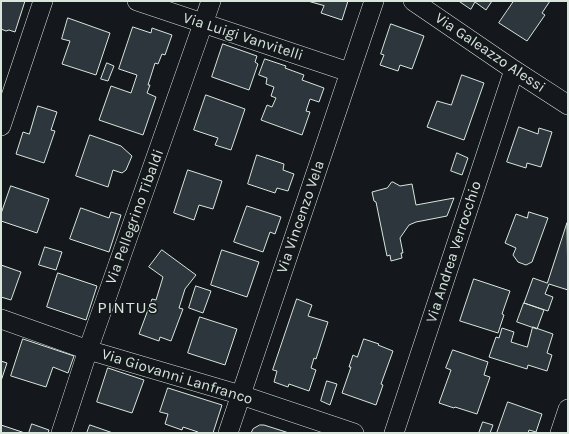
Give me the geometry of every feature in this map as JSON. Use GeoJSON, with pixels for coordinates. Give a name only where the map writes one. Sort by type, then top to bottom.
{"type":"FeatureCollection","features":[{"type":"Feature","properties":{"kind":"street"},"geometry":{"type":"LineString","coordinates":[[1,126],[43,1]]}},
{"type":"Feature","properties":{"kind":"street","name":"Via Luigi Vanvitelli"},"geometry":{"type":"LineString","coordinates":[[137,1],[349,72]]}},
{"type":"Feature","properties":{"kind":"street","name":"Via Pellegrino Tibaldi"},"geometry":{"type":"LineString","coordinates":[[61,433],[88,350],[210,1]]}},
{"type":"Feature","properties":{"kind":"street","name":"Via Vincenzo Vela"},"geometry":{"type":"LineString","coordinates":[[228,433],[374,1]]}},
{"type":"Feature","properties":{"kind":"street","name":"Via Galeazzo Alessi"},"geometry":{"type":"LineString","coordinates":[[413,1],[568,105]]}},
{"type":"Feature","properties":{"kind":"street","name":"Via Andrea Verrocchio"},"geometry":{"type":"LineString","coordinates":[[394,433],[514,70]]}},
{"type":"Feature","properties":{"kind":"street","name":"Via Giovanni Lanfranco"},"geometry":{"type":"LineString","coordinates":[[1,319],[88,350],[241,395],[354,433]]}},
{"type":"Feature","properties":{"kind":"street"},"geometry":{"type":"LineString","coordinates":[[560,433],[568,409]]}},
{"type":"Feature","properties":{"kind":"building"},"geometry":{"type":"Polygon","coordinates":[[[1,1],[25,1],[15,32],[1,29],[1,1]]]}},
{"type":"Feature","properties":{"kind":"building"},"geometry":{"type":"Polygon","coordinates":[[[308,1],[348,1],[342,20],[321,13],[324,6],[308,1]]]}},
{"type":"Feature","properties":{"kind":"building"},"geometry":{"type":"Polygon","coordinates":[[[459,1],[492,1],[486,10],[475,2],[471,9],[459,1]]]}},
{"type":"Feature","properties":{"kind":"building"},"geometry":{"type":"Polygon","coordinates":[[[514,1],[550,1],[542,13],[545,15],[527,41],[499,23],[514,1]]]}},
{"type":"Feature","properties":{"kind":"building"},"geometry":{"type":"Polygon","coordinates":[[[68,18],[110,33],[96,75],[62,64],[70,41],[62,39],[68,18]]]}},
{"type":"Feature","properties":{"kind":"building"},"geometry":{"type":"Polygon","coordinates":[[[391,24],[424,36],[412,69],[400,65],[398,71],[380,65],[384,55],[381,54],[391,24]]]}},
{"type":"Feature","properties":{"kind":"building"},"geometry":{"type":"Polygon","coordinates":[[[133,27],[151,33],[152,28],[172,35],[165,55],[162,54],[158,64],[155,63],[148,85],[150,85],[147,93],[156,97],[143,135],[99,120],[111,86],[131,93],[137,75],[119,69],[133,27]]]}},
{"type":"Feature","properties":{"kind":"building"},"geometry":{"type":"Polygon","coordinates":[[[223,44],[257,56],[255,62],[258,64],[249,90],[212,77],[223,44]]]}},
{"type":"Feature","properties":{"kind":"building"},"geometry":{"type":"Polygon","coordinates":[[[265,59],[286,66],[285,68],[304,75],[302,80],[324,88],[319,102],[310,99],[306,111],[310,112],[302,135],[261,120],[267,105],[272,107],[276,98],[271,96],[274,87],[266,84],[267,78],[259,75],[265,59]]]}},
{"type":"Feature","properties":{"kind":"building"},"geometry":{"type":"Polygon","coordinates":[[[107,63],[114,66],[108,81],[101,79],[107,63]]]}},
{"type":"Feature","properties":{"kind":"building"},"geometry":{"type":"Polygon","coordinates":[[[462,75],[484,83],[464,140],[427,127],[437,101],[451,105],[462,75]]]}},
{"type":"Feature","properties":{"kind":"building"},"geometry":{"type":"Polygon","coordinates":[[[206,95],[245,109],[231,150],[215,145],[218,138],[194,130],[206,95]]]}},
{"type":"Feature","properties":{"kind":"building"},"geometry":{"type":"Polygon","coordinates":[[[38,106],[57,112],[51,130],[55,131],[44,163],[16,154],[23,132],[29,134],[38,106]]]}},
{"type":"Feature","properties":{"kind":"building"},"geometry":{"type":"Polygon","coordinates":[[[519,127],[538,134],[539,128],[552,132],[541,167],[527,163],[526,168],[507,162],[519,127]]]}},
{"type":"Feature","properties":{"kind":"building"},"geometry":{"type":"Polygon","coordinates":[[[90,135],[121,146],[132,156],[126,170],[122,173],[113,170],[108,187],[76,176],[90,135]]]}},
{"type":"Feature","properties":{"kind":"building"},"geometry":{"type":"Polygon","coordinates":[[[457,153],[468,158],[462,175],[451,171],[457,153]]]}},
{"type":"Feature","properties":{"kind":"building"},"geometry":{"type":"Polygon","coordinates":[[[257,155],[284,164],[283,170],[294,174],[288,191],[277,188],[275,193],[248,184],[257,155]]]}},
{"type":"Feature","properties":{"kind":"building"},"geometry":{"type":"Polygon","coordinates":[[[188,170],[222,181],[213,209],[199,205],[194,220],[174,213],[188,170]]]}},
{"type":"Feature","properties":{"kind":"building"},"geometry":{"type":"Polygon","coordinates":[[[392,182],[400,186],[412,184],[416,205],[454,198],[447,216],[416,222],[409,225],[400,238],[403,253],[401,253],[402,258],[391,261],[390,255],[387,256],[376,202],[374,201],[372,192],[387,188],[392,182]]]}},
{"type":"Feature","properties":{"kind":"building"},"geometry":{"type":"Polygon","coordinates":[[[11,186],[49,199],[37,233],[1,221],[1,214],[11,186]]]}},
{"type":"Feature","properties":{"kind":"building"},"geometry":{"type":"Polygon","coordinates":[[[247,206],[281,217],[275,234],[270,232],[263,252],[234,242],[247,206]]]}},
{"type":"Feature","properties":{"kind":"building"},"geometry":{"type":"Polygon","coordinates":[[[81,208],[109,218],[111,212],[121,215],[109,252],[70,239],[81,208]]]}},
{"type":"Feature","properties":{"kind":"building"},"geometry":{"type":"Polygon","coordinates":[[[529,212],[548,218],[532,262],[526,265],[518,262],[513,255],[516,248],[505,243],[516,214],[527,218],[529,212]]]}},
{"type":"Feature","properties":{"kind":"building"},"geometry":{"type":"Polygon","coordinates":[[[567,223],[568,290],[549,284],[545,294],[553,297],[548,311],[524,303],[533,278],[547,283],[567,223]]]}},
{"type":"Feature","properties":{"kind":"building"},"geometry":{"type":"Polygon","coordinates":[[[45,247],[62,252],[56,270],[39,265],[45,247]]]}},
{"type":"Feature","properties":{"kind":"building"},"geometry":{"type":"Polygon","coordinates":[[[162,250],[196,275],[185,289],[179,308],[183,309],[171,341],[160,337],[159,341],[139,334],[152,299],[156,300],[163,277],[149,267],[162,250]]]}},
{"type":"Feature","properties":{"kind":"building"},"geometry":{"type":"Polygon","coordinates":[[[222,250],[259,262],[247,297],[211,285],[222,250]]]}},
{"type":"Feature","properties":{"kind":"building"},"geometry":{"type":"Polygon","coordinates":[[[1,265],[21,272],[11,300],[1,297],[1,265]]]}},
{"type":"Feature","properties":{"kind":"building"},"geometry":{"type":"Polygon","coordinates":[[[58,273],[97,286],[86,320],[47,307],[58,273]]]}},
{"type":"Feature","properties":{"kind":"building"},"geometry":{"type":"Polygon","coordinates":[[[474,279],[510,291],[502,314],[504,315],[498,333],[460,321],[474,279]]]}},
{"type":"Feature","properties":{"kind":"building"},"geometry":{"type":"Polygon","coordinates":[[[196,286],[211,291],[203,313],[189,308],[196,286]]]}},
{"type":"Feature","properties":{"kind":"building"},"geometry":{"type":"Polygon","coordinates":[[[297,299],[312,305],[308,316],[328,322],[316,359],[314,358],[311,368],[316,370],[309,391],[289,384],[288,387],[274,382],[277,371],[273,370],[297,299]]]}},
{"type":"Feature","properties":{"kind":"building"},"geometry":{"type":"Polygon","coordinates":[[[524,303],[544,310],[537,329],[517,322],[524,303]]]}},
{"type":"Feature","properties":{"kind":"building"},"geometry":{"type":"Polygon","coordinates":[[[200,317],[237,329],[225,365],[188,353],[200,317]]]}},
{"type":"Feature","properties":{"kind":"building"},"geometry":{"type":"Polygon","coordinates":[[[533,327],[553,334],[547,353],[552,355],[547,371],[528,365],[527,369],[489,357],[496,337],[499,338],[502,328],[514,332],[511,342],[527,347],[533,327]]]}},
{"type":"Feature","properties":{"kind":"building"},"geometry":{"type":"Polygon","coordinates":[[[23,339],[74,356],[68,373],[53,367],[46,387],[11,376],[23,339]]]}},
{"type":"Feature","properties":{"kind":"building"},"geometry":{"type":"Polygon","coordinates":[[[364,339],[393,351],[381,384],[383,385],[376,405],[342,393],[351,367],[349,367],[353,355],[357,357],[364,339]]]}},
{"type":"Feature","properties":{"kind":"building"},"geometry":{"type":"Polygon","coordinates":[[[453,350],[488,362],[484,375],[490,377],[477,414],[439,403],[451,370],[446,368],[453,350]]]}},
{"type":"Feature","properties":{"kind":"building"},"geometry":{"type":"Polygon","coordinates":[[[1,361],[7,363],[1,381],[1,361]]]}},
{"type":"Feature","properties":{"kind":"building"},"geometry":{"type":"Polygon","coordinates":[[[108,368],[144,380],[132,413],[97,402],[108,368]]]}},
{"type":"Feature","properties":{"kind":"building"},"geometry":{"type":"Polygon","coordinates":[[[327,381],[337,384],[330,405],[321,401],[327,381]]]}},
{"type":"Feature","properties":{"kind":"building"},"geometry":{"type":"Polygon","coordinates":[[[168,388],[222,405],[213,433],[198,433],[183,427],[182,430],[165,424],[168,414],[160,412],[168,388]]]}},
{"type":"Feature","properties":{"kind":"building"},"geometry":{"type":"Polygon","coordinates":[[[508,402],[542,414],[536,432],[529,430],[528,433],[497,433],[508,402]]]}},
{"type":"Feature","properties":{"kind":"building"},"geometry":{"type":"Polygon","coordinates":[[[483,422],[493,425],[490,433],[479,433],[483,422]]]}},
{"type":"Feature","properties":{"kind":"building"},"geometry":{"type":"Polygon","coordinates":[[[32,424],[49,430],[48,433],[29,433],[32,424]]]}},
{"type":"Feature","properties":{"kind":"building"},"geometry":{"type":"Polygon","coordinates":[[[1,425],[25,433],[1,433],[1,425]]]}},
{"type":"Feature","properties":{"kind":"building"},"geometry":{"type":"Polygon","coordinates":[[[90,425],[113,433],[87,433],[90,425]]]}},
{"type":"Feature","properties":{"kind":"building"},"geometry":{"type":"Polygon","coordinates":[[[260,425],[289,433],[251,433],[253,429],[260,425]]]}},
{"type":"Feature","properties":{"kind":"district","name":"PINTUS"},"geometry":{"type":"Point","coordinates":[128,308]}}]}
